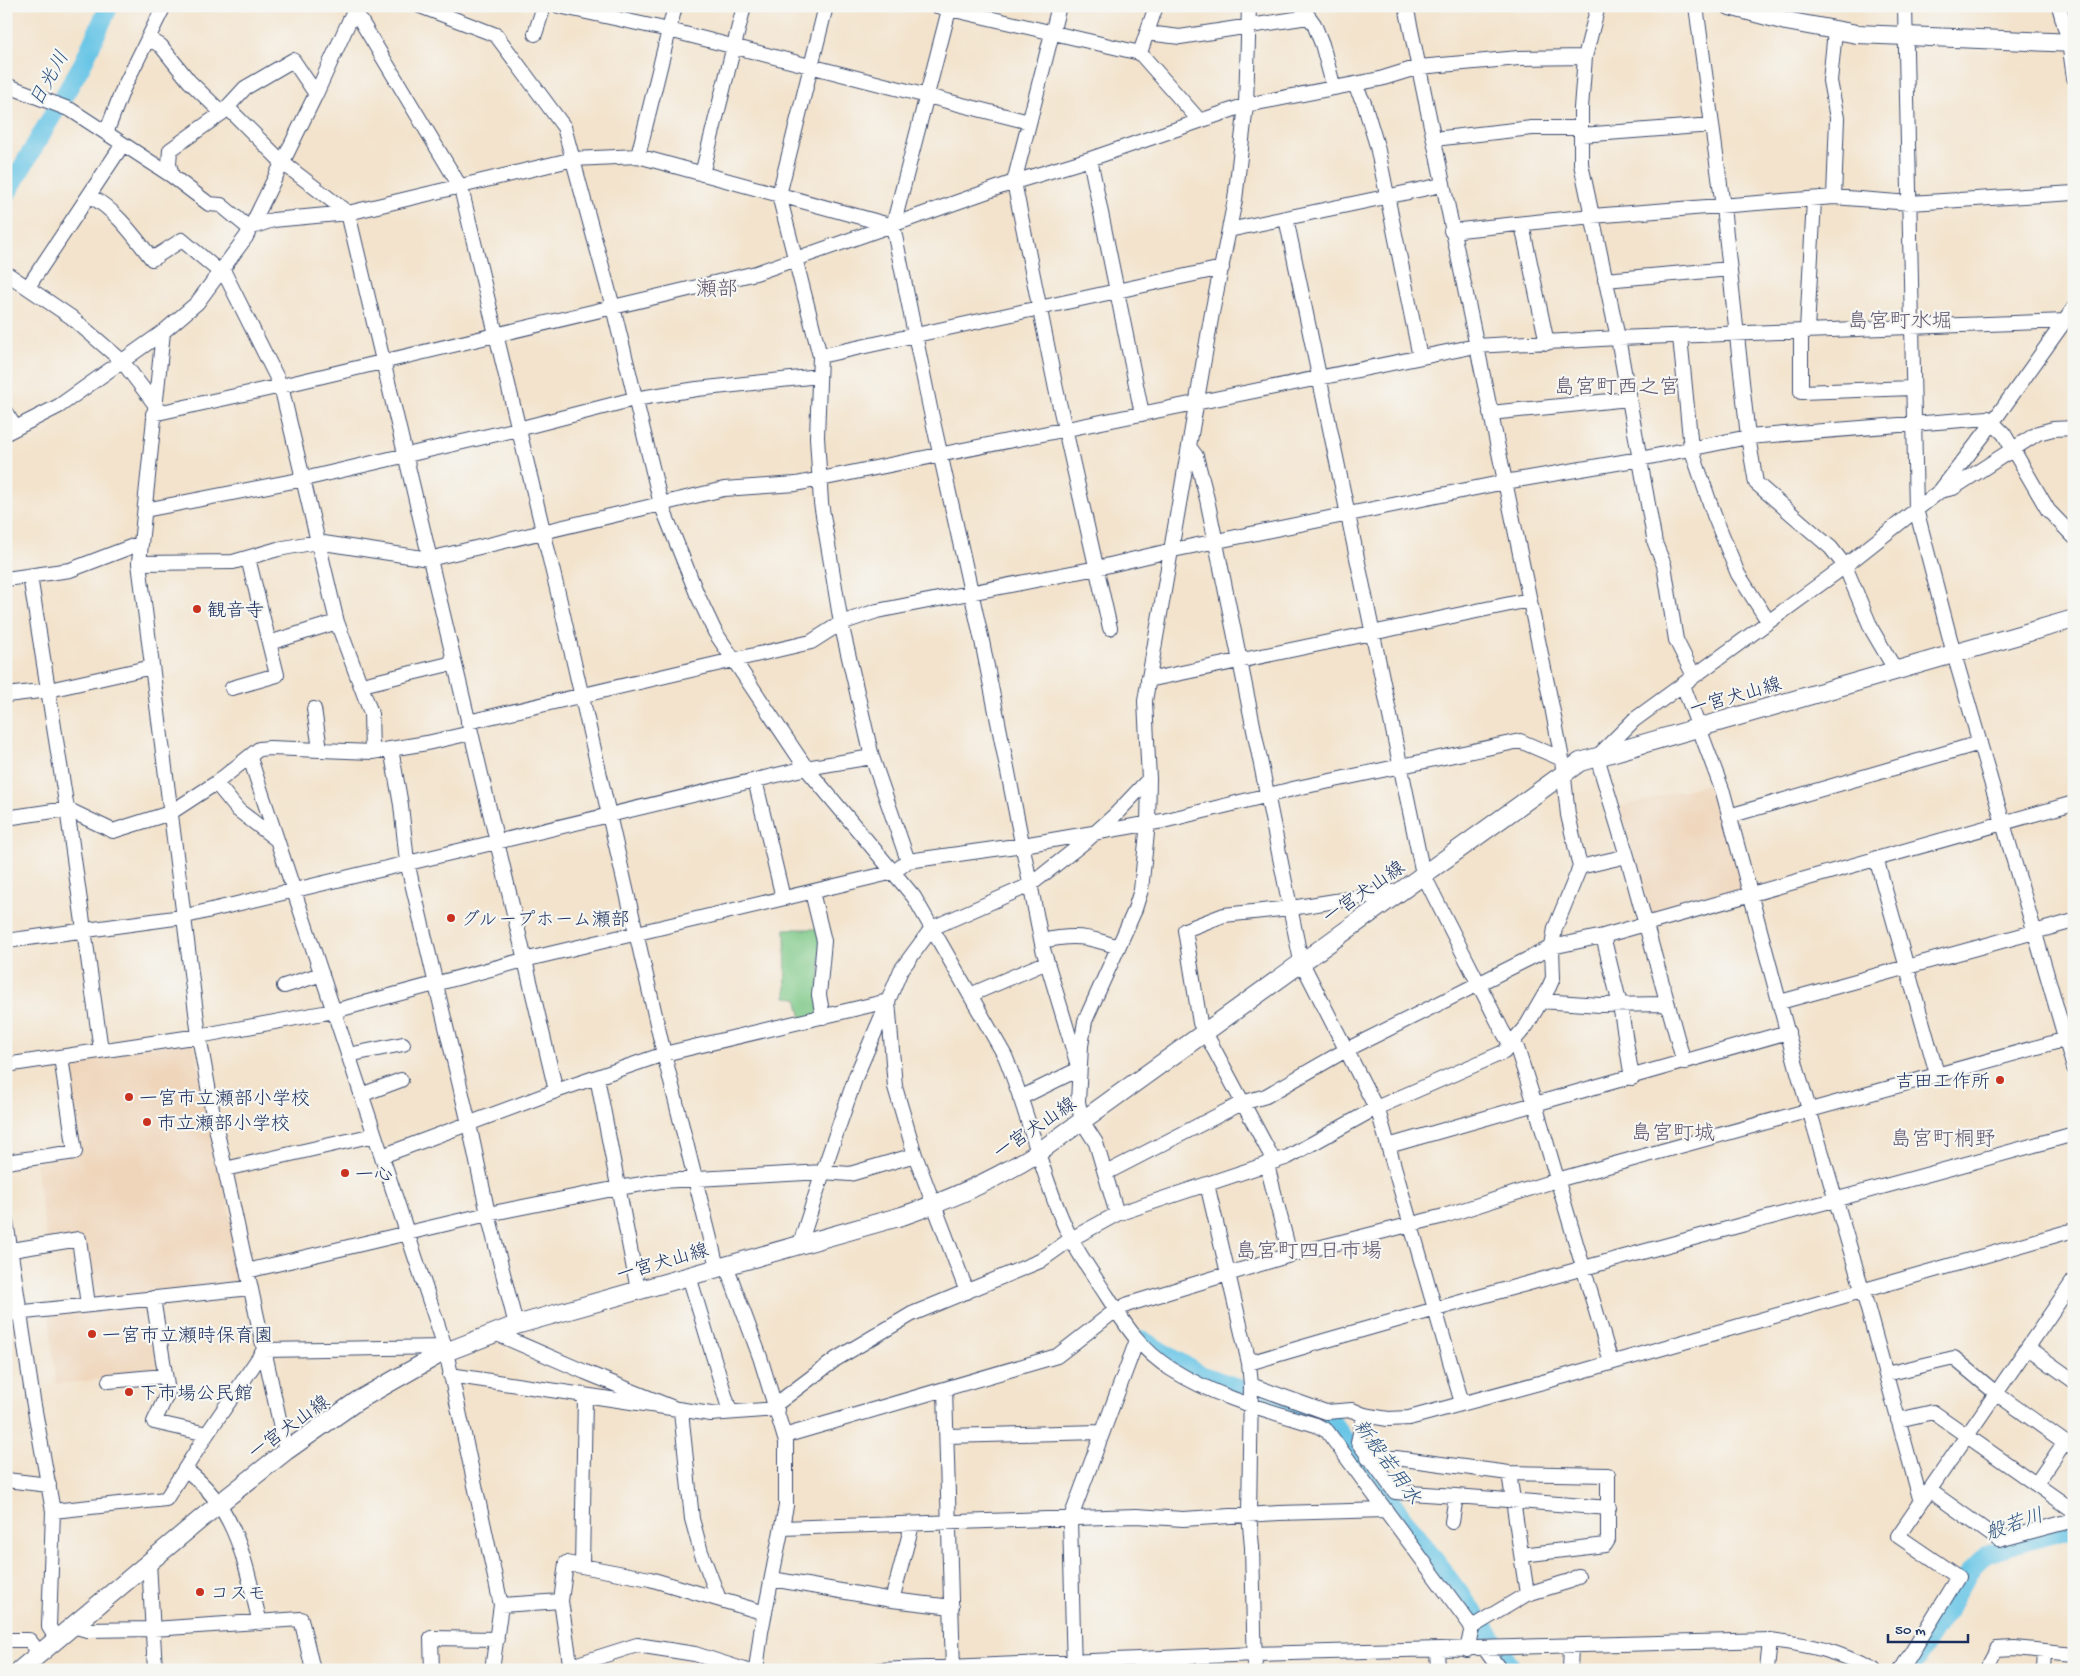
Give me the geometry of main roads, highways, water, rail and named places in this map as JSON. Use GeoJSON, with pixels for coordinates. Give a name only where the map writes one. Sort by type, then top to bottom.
{"type":"FeatureCollection","features":[{"type":"Feature","properties":{"kind":"main road"},"geometry":{"type":"LineString","coordinates":[[1730,6],[1786,21],[1835,31],[1905,37],[2071,42]]}},
{"type":"Feature","properties":{"kind":"main road","name":"一宮犬山線"},"geometry":{"type":"LineString","coordinates":[[31,1663],[56,1638],[286,1451],[357,1402],[445,1349],[516,1325],[935,1205],[996,1178],[1036,1154],[1423,874],[1562,766],[2074,619]]}},
{"type":"Feature","properties":{"kind":"waterway","name":"日光川"},"geometry":{"type":"LineString","coordinates":[[6,195],[83,63],[109,6]]}},
{"type":"Feature","properties":{"kind":"waterway","name":"新般若用水"},"geometry":{"type":"LineString","coordinates":[[1142,1340],[1199,1374],[1331,1421],[1492,1637],[1513,1670]]}},
{"type":"Feature","properties":{"kind":"waterway","name":"般若川"},"geometry":{"type":"LineString","coordinates":[[1909,1670],[1945,1615],[1969,1572],[1987,1554],[2027,1540],[2074,1527]]}},
{"type":"Feature","properties":{"kind":"place","name":"観音寺"},"geometry":{"type":"Point","coordinates":[197,609]}},
{"type":"Feature","properties":{"kind":"place","name":"グループホーム瀬部"},"geometry":{"type":"Point","coordinates":[451,918]}},
{"type":"Feature","properties":{"kind":"place","name":"吉田工作所"},"geometry":{"type":"Point","coordinates":[2000,1080]}},
{"type":"Feature","properties":{"kind":"place","name":"一宮市立瀬部小学校"},"geometry":{"type":"Point","coordinates":[129,1097]}},
{"type":"Feature","properties":{"kind":"place","name":"市立瀬部小学校"},"geometry":{"type":"Point","coordinates":[147,1122]}},
{"type":"Feature","properties":{"kind":"place","name":"一心"},"geometry":{"type":"Point","coordinates":[345,1173]}},
{"type":"Feature","properties":{"kind":"place","name":"一宮市立瀬時保育園"},"geometry":{"type":"Point","coordinates":[92,1334]}},
{"type":"Feature","properties":{"kind":"place","name":"下市場公民館"},"geometry":{"type":"Point","coordinates":[129,1392]}},
{"type":"Feature","properties":{"kind":"place","name":"コスモ"},"geometry":{"type":"Point","coordinates":[200,1592]}},
{"type":"Feature","properties":{"kind":"district","name":"瀬部"},"geometry":{"type":"Point","coordinates":[717,288]}},
{"type":"Feature","properties":{"kind":"district","name":"島宮町水堀"},"geometry":{"type":"Point","coordinates":[1900,320]}},
{"type":"Feature","properties":{"kind":"district","name":"島宮町西之宮"},"geometry":{"type":"Point","coordinates":[1617,386]}},
{"type":"Feature","properties":{"kind":"district","name":"島宮町城"},"geometry":{"type":"Point","coordinates":[1673,1132]}},
{"type":"Feature","properties":{"kind":"district","name":"島宮町桐野"},"geometry":{"type":"Point","coordinates":[1943,1138]}},
{"type":"Feature","properties":{"kind":"district","name":"島宮町四日市場"},"geometry":{"type":"Point","coordinates":[1309,1250]}}]}
